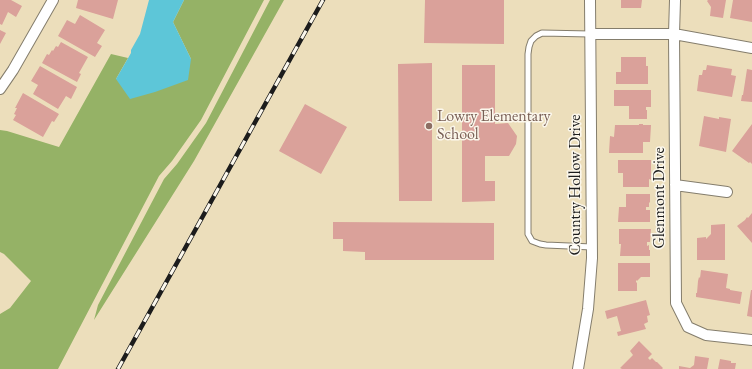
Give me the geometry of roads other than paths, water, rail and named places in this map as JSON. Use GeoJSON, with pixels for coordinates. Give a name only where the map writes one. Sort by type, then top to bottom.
{"type":"FeatureCollection","features":[{"type":"Feature","properties":{"kind":"street"},"geometry":{"type":"LineString","coordinates":[[0,89],[13,70],[53,0]]}},
{"type":"Feature","properties":{"kind":"street","name":"Country Hollow Drive"},"geometry":{"type":"LineString","coordinates":[[578,369],[588,309],[592,247],[590,0]]}},
{"type":"Feature","properties":{"kind":"street","name":"Glenmont Drive"},"geometry":{"type":"LineString","coordinates":[[675,0],[676,303],[688,327],[706,335],[752,340]]}},
{"type":"Feature","properties":{"kind":"street"},"geometry":{"type":"LineString","coordinates":[[590,34],[674,34],[752,48]]}},
{"type":"Feature","properties":{"kind":"street"},"geometry":{"type":"LineString","coordinates":[[675,185],[727,192]]}},
{"type":"Feature","properties":{"kind":"lane"},"geometry":{"type":"LineString","coordinates":[[590,34],[542,33],[536,36],[528,47],[528,234],[532,241],[546,246],[592,247]]}},
{"type":"Feature","properties":{"kind":"water"},"geometry":{"type":"Polygon","coordinates":[[[149,0],[184,0],[173,22],[191,59],[188,80],[130,99],[116,79],[140,34],[149,0]]]}},
{"type":"Feature","properties":{"kind":"railway"},"geometry":{"type":"LineString","coordinates":[[118,369],[323,0]]}},
{"type":"Feature","properties":{"kind":"place","name":"Lowry Elementary School"},"geometry":{"type":"Point","coordinates":[429,126]}}]}
